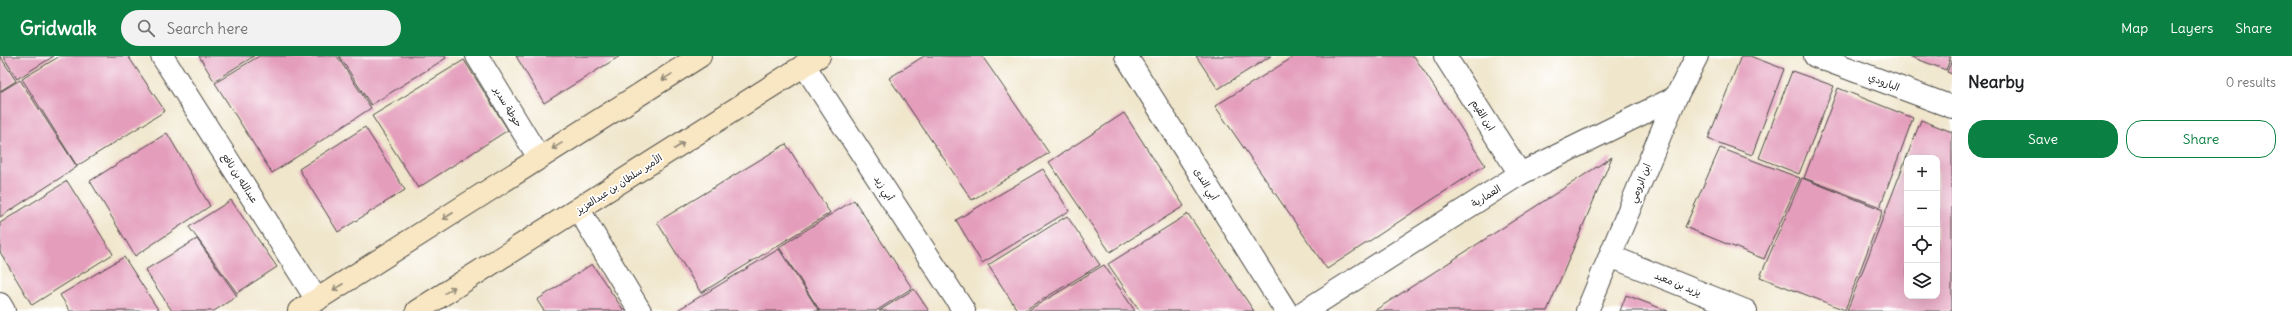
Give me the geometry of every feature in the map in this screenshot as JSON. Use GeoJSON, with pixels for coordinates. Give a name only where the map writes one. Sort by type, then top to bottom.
{"type":"FeatureCollection","features":[{"type":"Feature","properties":{"kind":"street","name":"عبدالله بن نافع"},"geometry":{"type":"LineString","coordinates":[[162,56],[308,305]]}},
{"type":"Feature","properties":{"kind":"street","name":"حوطة سدير"},"geometry":{"type":"LineString","coordinates":[[477,56],[539,158]]}},
{"type":"Feature","properties":{"kind":"street"},"geometry":{"type":"LineString","coordinates":[[308,305],[700,56]]}},
{"type":"Feature","properties":{"kind":"street","name":"أبي الندى"},"geometry":{"type":"LineString","coordinates":[[1126,56],[1286,311]]}},
{"type":"Feature","properties":{"kind":"street","name":"ابن القيم"},"geometry":{"type":"LineString","coordinates":[[1445,56],[1520,174]]}},
{"type":"Feature","properties":{"kind":"street","name":"ابن الرومي"},"geometry":{"type":"LineString","coordinates":[[1587,311],[1676,97],[1697,56]]}},
{"type":"Feature","properties":{"kind":"street","name":"البارودي"},"geometry":{"type":"LineString","coordinates":[[1815,56],[1952,107]]}},
{"type":"Feature","properties":{"kind":"street","name":"الأمير سلطان بن عبدالعزيز"},"geometry":{"type":"LineString","coordinates":[[417,311],[579,210],[812,61]]}},
{"type":"Feature","properties":{"kind":"street","name":"أبي زيد"},"geometry":{"type":"LineString","coordinates":[[812,61],[964,311]]}},
{"type":"Feature","properties":{"kind":"street","name":"العمارية"},"geometry":{"type":"LineString","coordinates":[[1305,311],[1520,174],[1676,97]]}},
{"type":"Feature","properties":{"kind":"street"},"geometry":{"type":"LineString","coordinates":[[579,210],[640,311]]}},
{"type":"Feature","properties":{"kind":"street","name":"يزيد بن معبد"},"geometry":{"type":"LineString","coordinates":[[1610,256],[1746,311]]}},
{"type":"Feature","properties":{"kind":"street"},"geometry":{"type":"LineString","coordinates":[[0,304],[4,311]]}},
{"type":"Feature","properties":{"kind":"building"},"geometry":{"type":"Polygon","coordinates":[[[0,56],[16,81],[0,91],[0,56]]]}},
{"type":"Feature","properties":{"kind":"building"},"geometry":{"type":"Polygon","coordinates":[[[3,56],[54,56],[17,79],[3,56]]]}},
{"type":"Feature","properties":{"kind":"building"},"geometry":{"type":"Polygon","coordinates":[[[60,56],[128,56],[165,111],[77,166],[22,79],[60,56]]]}},
{"type":"Feature","properties":{"kind":"building"},"geometry":{"type":"Polygon","coordinates":[[[199,56],[254,56],[214,81],[199,56]]]}},
{"type":"Feature","properties":{"kind":"building"},"geometry":{"type":"Polygon","coordinates":[[[259,56],[337,56],[371,108],[272,173],[215,83],[259,56]]]}},
{"type":"Feature","properties":{"kind":"building"},"geometry":{"type":"Polygon","coordinates":[[[339,56],[445,56],[446,58],[371,105],[339,56]]]}},
{"type":"Feature","properties":{"kind":"building"},"geometry":{"type":"Polygon","coordinates":[[[516,56],[620,56],[544,103],[516,56]]]}},
{"type":"Feature","properties":{"kind":"building"},"geometry":{"type":"Polygon","coordinates":[[[924,56],[982,56],[1049,153],[972,200],[889,78],[924,56]]]}},
{"type":"Feature","properties":{"kind":"building"},"geometry":{"type":"Polygon","coordinates":[[[1196,56],[1271,56],[1218,89],[1196,56]]]}},
{"type":"Feature","properties":{"kind":"building"},"geometry":{"type":"Polygon","coordinates":[[[1295,56],[1414,56],[1485,165],[1327,269],[1215,106],[1295,56]]]}},
{"type":"Feature","properties":{"kind":"building"},"geometry":{"type":"Polygon","coordinates":[[[1741,56],[1750,56],[1784,69],[1752,155],[1708,139],[1741,56]]]}},
{"type":"Feature","properties":{"kind":"building"},"geometry":{"type":"Polygon","coordinates":[[[1909,56],[1951,56],[1946,70],[1909,56]]]}},
{"type":"Feature","properties":{"kind":"building"},"geometry":{"type":"Polygon","coordinates":[[[464,60],[508,130],[418,188],[372,116],[464,60]]]}},
{"type":"Feature","properties":{"kind":"building"},"geometry":{"type":"Polygon","coordinates":[[[1952,60],[1952,74],[1947,72],[1952,60]]]}},
{"type":"Feature","properties":{"kind":"building"},"geometry":{"type":"Polygon","coordinates":[[[1792,71],[1834,86],[1799,174],[1759,158],[1792,71]]]}},
{"type":"Feature","properties":{"kind":"building"},"geometry":{"type":"Polygon","coordinates":[[[20,80],[77,167],[0,217],[0,92],[20,80]]]}},
{"type":"Feature","properties":{"kind":"building"},"geometry":{"type":"Polygon","coordinates":[[[1838,88],[1913,118],[1880,207],[1804,178],[1838,88]]]}},
{"type":"Feature","properties":{"kind":"building"},"geometry":{"type":"Polygon","coordinates":[[[1124,113],[1184,206],[1110,252],[1049,162],[1124,113]]]}},
{"type":"Feature","properties":{"kind":"building"},"geometry":{"type":"Polygon","coordinates":[[[1921,120],[1952,132],[1952,311],[1847,311],[1904,164],[1904,299],[1940,299],[1940,155],[1907,155],[1921,120]]]}},
{"type":"Feature","properties":{"kind":"building"},"geometry":{"type":"Polygon","coordinates":[[[365,127],[405,190],[338,232],[299,169],[365,127]]]}},
{"type":"Feature","properties":{"kind":"building"},"geometry":{"type":"Polygon","coordinates":[[[167,133],[210,206],[135,256],[90,181],[167,133]]]}},
{"type":"Feature","properties":{"kind":"building"},"geometry":{"type":"Polygon","coordinates":[[[786,144],[830,213],[701,293],[657,222],[786,144]]]}},
{"type":"Feature","properties":{"kind":"building"},"geometry":{"type":"Polygon","coordinates":[[[1720,148],[1800,178],[1764,259],[1685,227],[1720,148]]]}},
{"type":"Feature","properties":{"kind":"building"},"geometry":{"type":"Polygon","coordinates":[[[1612,157],[1547,311],[1374,311],[1612,157]]]}},
{"type":"Feature","properties":{"kind":"building"},"geometry":{"type":"Polygon","coordinates":[[[1043,169],[1069,211],[982,263],[956,220],[1043,169]]]}},
{"type":"Feature","properties":{"kind":"building"},"geometry":{"type":"Polygon","coordinates":[[[1802,178],[1883,210],[1845,310],[1760,277],[1802,178]]]}},
{"type":"Feature","properties":{"kind":"building"},"geometry":{"type":"Polygon","coordinates":[[[67,181],[113,254],[32,305],[0,252],[0,223],[67,181]]]}},
{"type":"Feature","properties":{"kind":"building"},"geometry":{"type":"Polygon","coordinates":[[[231,200],[277,267],[237,293],[189,227],[231,200]]]}},
{"type":"Feature","properties":{"kind":"building"},"geometry":{"type":"Polygon","coordinates":[[[854,200],[912,288],[876,311],[820,311],[779,247],[854,200]]]}},
{"type":"Feature","properties":{"kind":"building"},"geometry":{"type":"Polygon","coordinates":[[[1188,214],[1254,311],[1140,311],[1108,264],[1188,214]]]}},
{"type":"Feature","properties":{"kind":"building"},"geometry":{"type":"Polygon","coordinates":[[[1067,216],[1100,265],[1023,311],[1018,311],[988,265],[1067,216]]]}},
{"type":"Feature","properties":{"kind":"building"},"geometry":{"type":"Polygon","coordinates":[[[197,239],[237,296],[214,311],[172,311],[145,270],[197,239]]]}},
{"type":"Feature","properties":{"kind":"building"},"geometry":{"type":"Polygon","coordinates":[[[779,249],[819,311],[676,311],[779,249]]]}},
{"type":"Feature","properties":{"kind":"building"},"geometry":{"type":"Polygon","coordinates":[[[124,257],[159,311],[70,311],[60,295],[124,257]]]}},
{"type":"Feature","properties":{"kind":"building"},"geometry":{"type":"Polygon","coordinates":[[[592,264],[624,311],[544,311],[537,300],[592,264]]]}},
{"type":"Feature","properties":{"kind":"building"},"geometry":{"type":"Polygon","coordinates":[[[1104,265],[1135,311],[1027,311],[1104,265]]]}},
{"type":"Feature","properties":{"kind":"building"},"geometry":{"type":"Polygon","coordinates":[[[914,289],[929,311],[879,311],[914,289]]]}},
{"type":"Feature","properties":{"kind":"building"},"geometry":{"type":"Polygon","coordinates":[[[1626,295],[1668,311],[1620,311],[1626,295]]]}}]}
